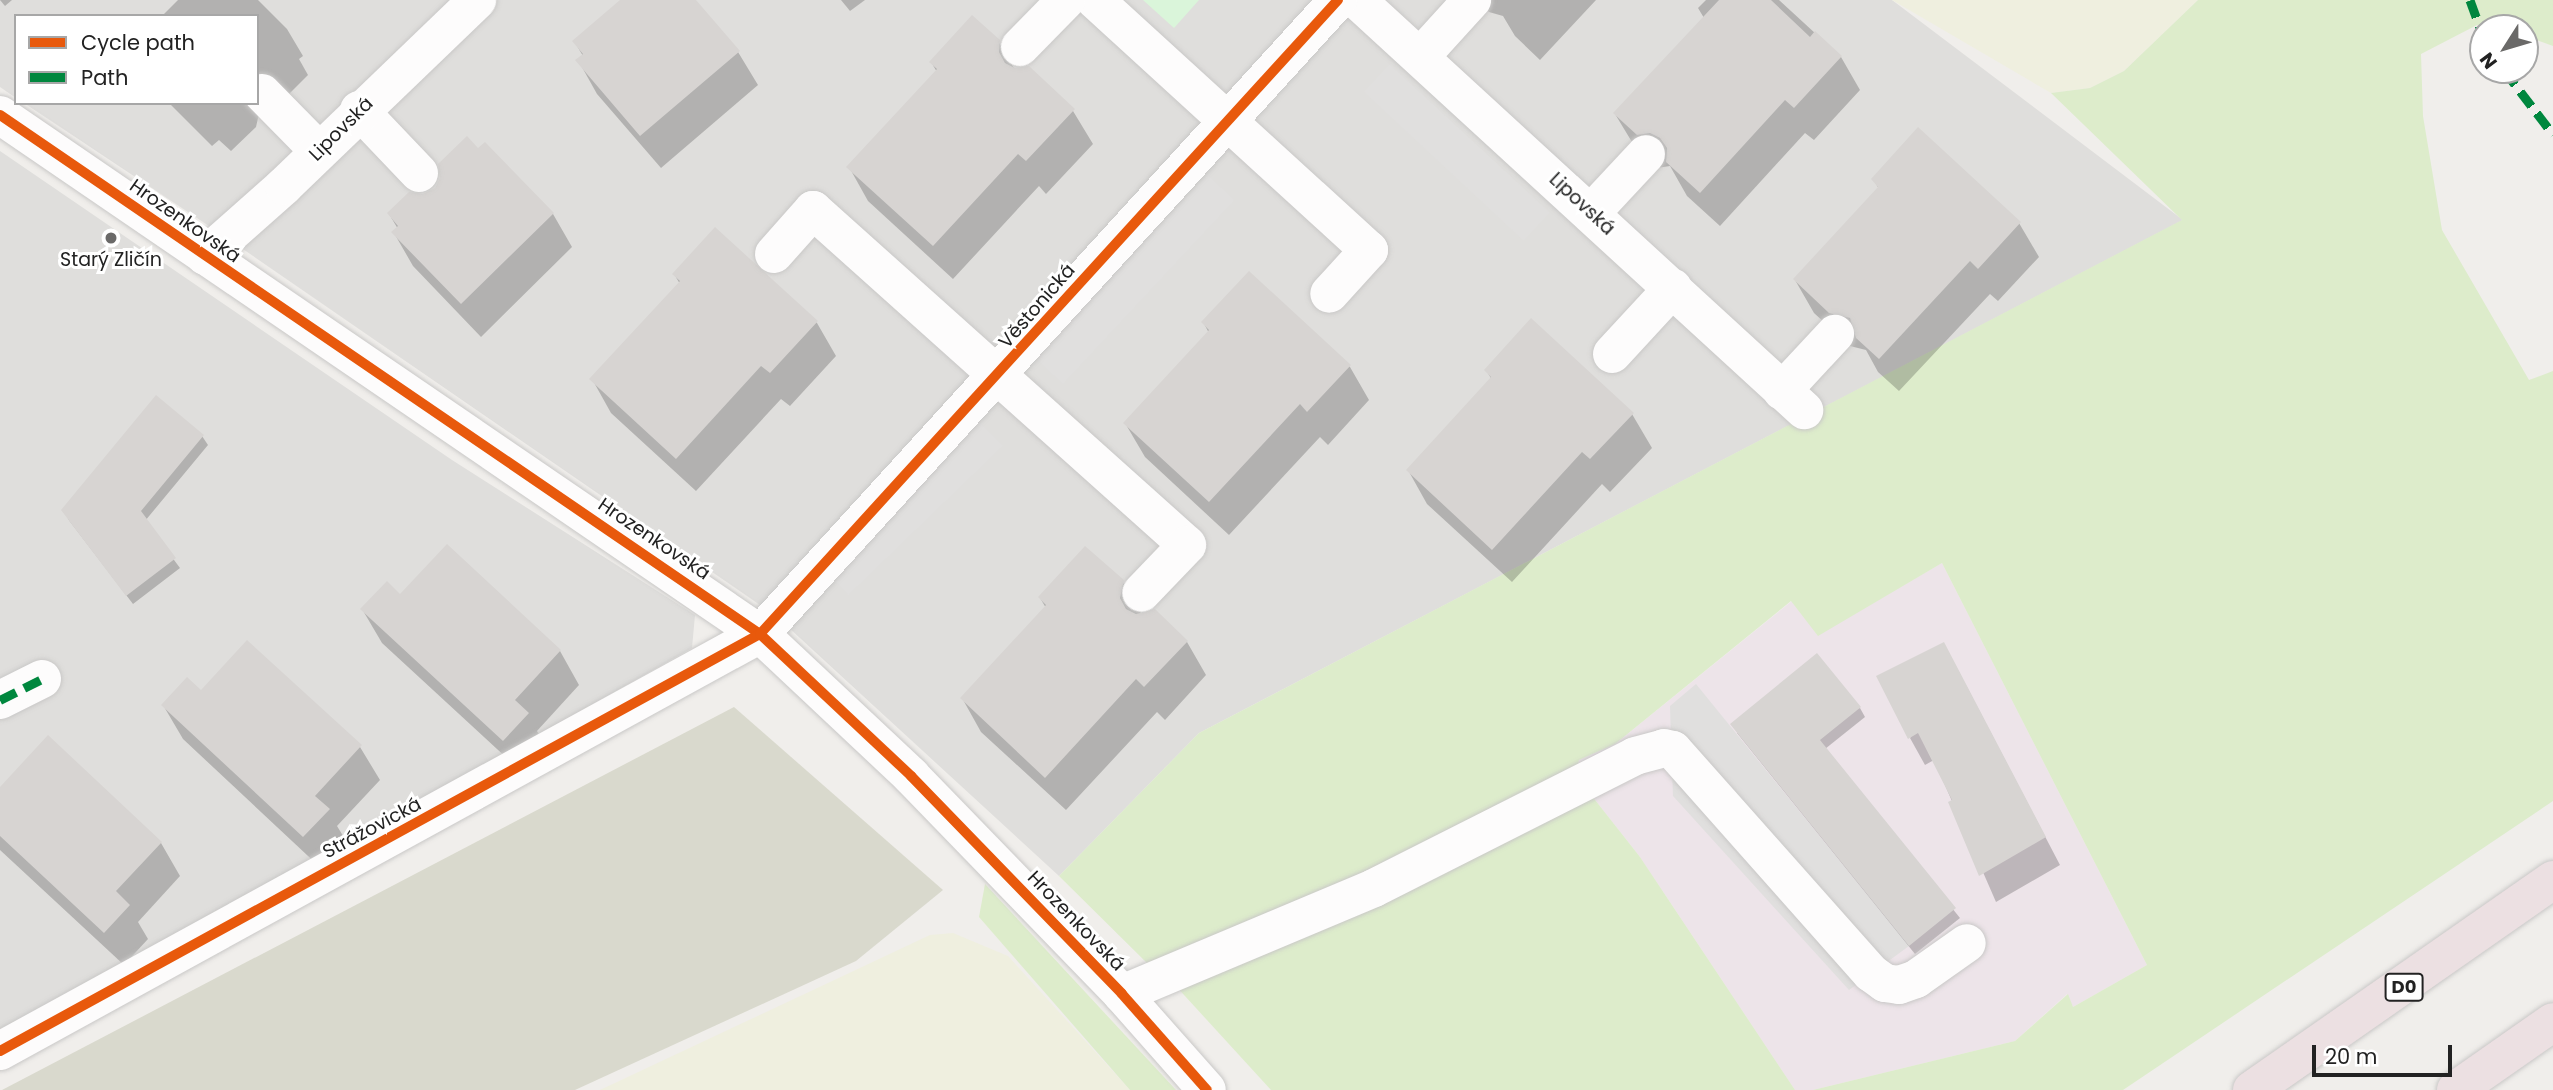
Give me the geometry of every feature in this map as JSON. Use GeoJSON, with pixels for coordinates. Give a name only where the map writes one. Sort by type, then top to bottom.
{"type":"FeatureCollection","features":[{"type":"Feature","properties":{"kind":"highway","name":"D0"},"geometry":{"type":"LineString","coordinates":[[2252,1090],[2553,880]]}},
{"type":"Feature","properties":{"kind":"highway"},"geometry":{"type":"LineString","coordinates":[[2456,1090],[2553,1022]]}},
{"type":"Feature","properties":{"kind":"street","name":"Lipovská"},"geometry":{"type":"LineString","coordinates":[[205,256],[477,0]]}},
{"type":"Feature","properties":{"kind":"street"},"geometry":{"type":"LineString","coordinates":[[1020,47],[1066,0]]}},
{"type":"Feature","properties":{"kind":"street"},"geometry":{"type":"LineString","coordinates":[[1096,0],[1369,250],[1329,294]]}},
{"type":"Feature","properties":{"kind":"street","name":"Věstonická"},"geometry":{"type":"LineString","coordinates":[[760,634],[997,378],[1227,118],[1338,0]]}},
{"type":"Feature","properties":{"kind":"street","name":"Lipovská"},"geometry":{"type":"LineString","coordinates":[[1357,0],[1592,212],[1793,400],[1835,334]]}},
{"type":"Feature","properties":{"kind":"street"},"geometry":{"type":"LineString","coordinates":[[1421,57],[1472,0]]}},
{"type":"Feature","properties":{"kind":"street"},"geometry":{"type":"LineString","coordinates":[[262,93],[319,151]]}},
{"type":"Feature","properties":{"kind":"street"},"geometry":{"type":"LineString","coordinates":[[359,110],[419,173]]}},
{"type":"Feature","properties":{"kind":"street","name":"Hrozenkovská"},"geometry":{"type":"LineString","coordinates":[[0,115],[760,634],[911,776],[1122,994],[1207,1090]]}},
{"type":"Feature","properties":{"kind":"street"},"geometry":{"type":"LineString","coordinates":[[1592,212],[1646,154]]}},
{"type":"Feature","properties":{"kind":"street"},"geometry":{"type":"LineString","coordinates":[[774,254],[813,210],[997,378],[1045,414],[1187,545],[1141,593]]}},
{"type":"Feature","properties":{"kind":"street"},"geometry":{"type":"LineString","coordinates":[[1612,354],[1673,288]]}},
{"type":"Feature","properties":{"kind":"street","name":"Strážovická"},"geometry":{"type":"LineString","coordinates":[[0,1051],[760,634]]}},
{"type":"Feature","properties":{"kind":"street"},"geometry":{"type":"LineString","coordinates":[[0,700],[42,679]]}},
{"type":"Feature","properties":{"kind":"street"},"geometry":{"type":"LineString","coordinates":[[1122,994],[1374,888],[1635,756],[1664,748],[1673,750],[1871,973],[1885,983],[1899,985],[1916,979],[1967,943]]}},
{"type":"Feature","properties":{"kind":"shaded area"},"geometry":{"type":"Polygon","coordinates":[[[0,0],[1892,0],[2183,220],[1199,733],[1059,876],[776,616],[224,236],[27,105],[259,105],[259,14],[14,14],[14,97],[0,87],[0,0]]]}},
{"type":"Feature","properties":{"kind":"shaded area"},"geometry":{"type":"Polygon","coordinates":[[[1390,64],[1549,213],[1524,240],[1364,92],[1390,64]]]}},
{"type":"Feature","properties":{"kind":"shaded area"},"geometry":{"type":"Polygon","coordinates":[[[0,151],[452,460],[695,615],[692,648],[0,1039],[0,151]]]}},
{"type":"Feature","properties":{"kind":"shaded area"},"geometry":{"type":"Polygon","coordinates":[[[1207,174],[1235,200],[1063,384],[1035,358],[1207,174]]]}},
{"type":"Feature","properties":{"kind":"shaded area"},"geometry":{"type":"Polygon","coordinates":[[[978,420],[1003,446],[848,595],[823,569],[978,420]]]}},
{"type":"Feature","properties":{"kind":"shaded area"},"geometry":{"type":"Polygon","coordinates":[[[1942,563],[2147,965],[2073,1007],[2067,994],[2015,1041],[1813,1090],[1795,1090],[1640,857],[1588,791],[1576,772],[1579,760],[1615,744],[1792,601],[1818,635],[1942,563]]]}},
{"type":"Feature","properties":{"kind":"shaded area"},"geometry":{"type":"Polygon","coordinates":[[[1696,684],[1909,946],[1849,990],[1673,796],[1670,706],[1696,684]]]}},
{"type":"Feature","properties":{"kind":"shaded area"},"geometry":{"type":"Polygon","coordinates":[[[734,707],[943,890],[856,961],[575,1090],[2,1090],[734,707]]]}},
{"type":"Feature","properties":{"kind":"green space"},"geometry":{"type":"Polygon","coordinates":[[[1143,0],[1199,0],[1174,28],[1143,0]]]}},
{"type":"Feature","properties":{"kind":"green space"},"geometry":{"type":"Polygon","coordinates":[[[1892,0],[2198,0],[2124,71],[2090,88],[2051,93],[1892,0]]]}},
{"type":"Feature","properties":{"kind":"green space"},"geometry":{"type":"Polygon","coordinates":[[[2198,0],[2553,0],[2553,46],[2539,41],[2539,14],[2469,14],[2469,29],[2421,54],[2423,116],[2442,230],[2529,380],[2553,371],[2553,801],[2123,1090],[1813,1090],[2015,1041],[2068,994],[2073,1007],[2147,965],[1942,563],[1818,636],[1791,601],[1615,744],[1579,760],[1576,772],[1365,876],[1150,966],[1059,876],[1199,733],[2182,220],[2051,93],[2090,88],[2124,71],[2198,0]]]}},
{"type":"Feature","properties":{"kind":"green space"},"geometry":{"type":"Polygon","coordinates":[[[1588,791],[1640,857],[1795,1090],[1271,1090],[1174,984],[1588,791]]]}},
{"type":"Feature","properties":{"kind":"green space"},"geometry":{"type":"Polygon","coordinates":[[[985,884],[1176,1090],[1130,1090],[979,917],[985,884]]]}},
{"type":"Feature","properties":{"kind":"green space"},"geometry":{"type":"Polygon","coordinates":[[[953,933],[1008,956],[1130,1090],[600,1090],[930,935],[953,933]]]}},
{"type":"Feature","properties":{"kind":"building"},"geometry":{"type":"Polygon","coordinates":[[[620,0],[696,0],[740,51],[640,136],[575,60],[583,54],[572,41],[620,0]]]}},
{"type":"Feature","properties":{"kind":"building"},"geometry":{"type":"Polygon","coordinates":[[[1719,0],[1771,0],[1810,37],[1815,31],[1842,56],[1794,108],[1785,100],[1700,193],[1666,162],[1667,148],[1660,138],[1650,133],[1637,135],[1613,113],[1719,0]]]}},
{"type":"Feature","properties":{"kind":"building"},"geometry":{"type":"Polygon","coordinates":[[[972,15],[1000,40],[999,52],[1005,63],[1015,68],[1029,66],[1075,109],[1026,161],[1018,154],[933,246],[846,167],[937,69],[929,62],[972,15]]]}},
{"type":"Feature","properties":{"kind":"building"},"geometry":{"type":"Polygon","coordinates":[[[1918,127],[2021,222],[1978,269],[1970,261],[1879,359],[1856,338],[1850,318],[1829,313],[1793,279],[1878,187],[1871,179],[1918,127]]]}},
{"type":"Feature","properties":{"kind":"building"},"geometry":{"type":"Polygon","coordinates":[[[467,136],[478,148],[485,142],[554,213],[461,304],[391,232],[398,226],[387,213],[409,192],[423,194],[435,188],[440,178],[438,164],[467,136]]]}},
{"type":"Feature","properties":{"kind":"building"},"geometry":{"type":"Polygon","coordinates":[[[715,227],[818,321],[770,373],[761,366],[676,459],[589,379],[680,281],[672,274],[715,227]]]}},
{"type":"Feature","properties":{"kind":"building"},"geometry":{"type":"Polygon","coordinates":[[[1249,271],[1351,365],[1307,412],[1300,404],[1209,502],[1123,423],[1209,330],[1201,322],[1249,271]]]}},
{"type":"Feature","properties":{"kind":"building"},"geometry":{"type":"Polygon","coordinates":[[[1531,318],[1634,413],[1590,459],[1582,452],[1492,550],[1406,470],[1491,377],[1484,370],[1531,318]]]}},
{"type":"Feature","properties":{"kind":"building"},"geometry":{"type":"Polygon","coordinates":[[[156,395],[204,435],[141,511],[176,558],[126,596],[61,510],[156,395]]]}},
{"type":"Feature","properties":{"kind":"building"},"geometry":{"type":"Polygon","coordinates":[[[447,544],[561,650],[515,700],[529,713],[503,741],[360,609],[387,581],[400,594],[447,544]]]}},
{"type":"Feature","properties":{"kind":"building"},"geometry":{"type":"Polygon","coordinates":[[[1085,546],[1124,580],[1120,598],[1126,609],[1136,614],[1155,609],[1188,641],[1144,687],[1136,679],[1045,778],[960,698],[1046,605],[1038,597],[1085,546]]]}},
{"type":"Feature","properties":{"kind":"building"},"geometry":{"type":"Polygon","coordinates":[[[247,640],[362,745],[315,796],[330,809],[303,837],[161,705],[187,677],[201,690],[247,640]]]}},
{"type":"Feature","properties":{"kind":"building"},"geometry":{"type":"Polygon","coordinates":[[[1944,642],[2046,837],[1979,876],[1948,802],[1952,800],[1918,733],[1908,739],[1876,676],[1944,642]]]}},
{"type":"Feature","properties":{"kind":"building"},"geometry":{"type":"Polygon","coordinates":[[[1817,653],[1861,707],[1820,740],[1956,908],[1909,946],[1730,724],[1817,653]]]}},
{"type":"Feature","properties":{"kind":"building"},"geometry":{"type":"Polygon","coordinates":[[[48,735],[162,842],[116,891],[130,905],[104,933],[0,836],[0,787],[48,735]]]}},
{"type":"Feature","properties":{"kind":"marked path"},"geometry":{"type":"LineString","coordinates":[[2470,0],[2475,14]]}},
{"type":"Feature","properties":{"kind":"marked path"},"geometry":{"type":"LineString","coordinates":[[2515,84],[2553,134]]}},
{"type":"Feature","properties":{"kind":"marked path"},"geometry":{"type":"LineString","coordinates":[[0,700],[42,679]]}},
{"type":"Feature","properties":{"kind":"cycle path"},"geometry":{"type":"LineString","coordinates":[[0,1051],[760,634],[1338,0]]}},
{"type":"Feature","properties":{"kind":"cycle path"},"geometry":{"type":"LineString","coordinates":[[0,115],[760,634],[911,776],[1122,994],[1207,1090]]}},
{"type":"Feature","properties":{"kind":"place","name":"Starý Zličín"},"geometry":{"type":"Point","coordinates":[111,238]}}]}
